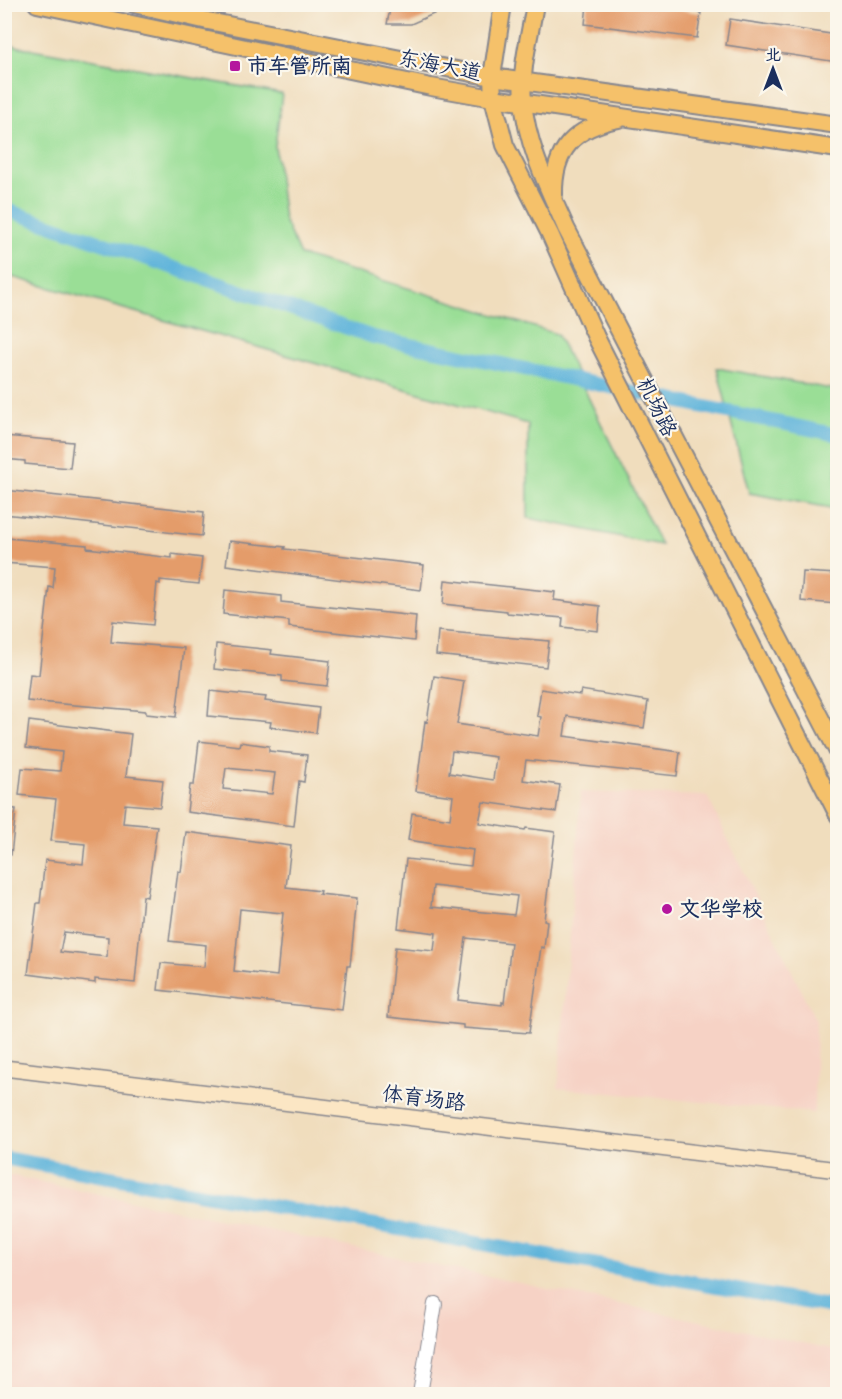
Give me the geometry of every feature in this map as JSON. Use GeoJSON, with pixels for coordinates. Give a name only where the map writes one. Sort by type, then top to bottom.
{"type":"FeatureCollection","features":[{"type":"Feature","properties":{"kind":"main road","name":"东海大道"},"geometry":{"type":"LineString","coordinates":[[37,4],[431,87],[837,149]]}},
{"type":"Feature","properties":{"kind":"main road","name":"东海大道"},"geometry":{"type":"LineString","coordinates":[[134,4],[207,21],[492,77],[837,125]]}},
{"type":"Feature","properties":{"kind":"main road","name":"机场路"},"geometry":{"type":"LineString","coordinates":[[503,4],[492,77],[493,98],[505,145],[550,234],[596,337],[837,815]]}},
{"type":"Feature","properties":{"kind":"main road","name":"机场路"},"geometry":{"type":"LineString","coordinates":[[535,4],[523,81],[523,101],[534,152],[566,228],[837,752]]}},
{"type":"Feature","properties":{"kind":"main road"},"geometry":{"type":"LineString","coordinates":[[554,201],[554,181],[558,163],[566,146],[584,129],[628,117]]}},
{"type":"Feature","properties":{"kind":"main road","name":"体育场路"},"geometry":{"type":"LineString","coordinates":[[4,1068],[837,1170]]}},
{"type":"Feature","properties":{"kind":"street"},"geometry":{"type":"LineString","coordinates":[[420,1395],[435,1304]]}},
{"type":"Feature","properties":{"kind":"shaded area","name":"文华学校"},"geometry":{"type":"Polygon","coordinates":[[[581,792],[707,796],[816,1021],[814,1113],[558,1088],[581,792]]]}},
{"type":"Feature","properties":{"kind":"shaded area"},"geometry":{"type":"Polygon","coordinates":[[[4,1174],[837,1350],[837,1394],[5,1394],[4,1174]]]}},
{"type":"Feature","properties":{"kind":"green space"},"geometry":{"type":"Polygon","coordinates":[[[4,44],[282,94],[275,146],[284,220],[300,255],[557,334],[661,545],[528,518],[528,424],[5,275],[4,44]]]}},
{"type":"Feature","properties":{"kind":"green space"},"geometry":{"type":"Polygon","coordinates":[[[717,368],[837,390],[837,509],[749,493],[717,368]]]}},
{"type":"Feature","properties":{"kind":"building"},"geometry":{"type":"Polygon","coordinates":[[[391,4],[456,4],[411,24],[387,24],[391,4]]]}},
{"type":"Feature","properties":{"kind":"building"},"geometry":{"type":"Polygon","coordinates":[[[587,4],[637,4],[701,13],[697,38],[585,24],[587,4]]]}},
{"type":"Feature","properties":{"kind":"building"},"geometry":{"type":"Polygon","coordinates":[[[730,19],[837,35],[837,62],[726,45],[730,19]]]}},
{"type":"Feature","properties":{"kind":"building"},"geometry":{"type":"Polygon","coordinates":[[[4,436],[73,442],[70,468],[25,464],[25,461],[4,459],[4,436]]]}},
{"type":"Feature","properties":{"kind":"building"},"geometry":{"type":"Polygon","coordinates":[[[4,490],[204,512],[202,536],[4,514],[4,490]]]}},
{"type":"Feature","properties":{"kind":"building"},"geometry":{"type":"Polygon","coordinates":[[[6,538],[87,545],[87,548],[172,558],[172,554],[202,558],[199,584],[160,580],[160,584],[157,583],[153,625],[113,621],[111,642],[184,648],[176,717],[146,714],[146,711],[27,701],[30,674],[39,675],[49,587],[53,588],[55,567],[4,563],[6,538]]]}},
{"type":"Feature","properties":{"kind":"building"},"geometry":{"type":"Polygon","coordinates":[[[229,541],[424,565],[421,590],[226,565],[229,541]]]}},
{"type":"Feature","properties":{"kind":"building"},"geometry":{"type":"Polygon","coordinates":[[[803,572],[837,574],[837,604],[801,601],[803,572]]]}},
{"type":"Feature","properties":{"kind":"building"},"geometry":{"type":"Polygon","coordinates":[[[445,580],[555,592],[554,600],[600,606],[598,631],[562,627],[563,618],[443,604],[445,580]]]}},
{"type":"Feature","properties":{"kind":"building"},"geometry":{"type":"Polygon","coordinates":[[[225,590],[281,596],[281,602],[416,616],[414,641],[289,627],[289,621],[223,614],[225,590]]]}},
{"type":"Feature","properties":{"kind":"building"},"geometry":{"type":"Polygon","coordinates":[[[438,631],[549,641],[546,667],[436,655],[438,631]]]}},
{"type":"Feature","properties":{"kind":"building"},"geometry":{"type":"Polygon","coordinates":[[[216,644],[272,650],[271,654],[330,661],[327,686],[282,681],[282,676],[214,669],[216,644]]]}},
{"type":"Feature","properties":{"kind":"building"},"geometry":{"type":"Polygon","coordinates":[[[434,676],[464,681],[457,724],[538,736],[541,717],[537,716],[541,689],[580,695],[581,690],[648,701],[644,728],[567,716],[564,736],[680,752],[677,776],[526,760],[523,780],[560,785],[556,812],[483,802],[479,823],[555,832],[544,920],[547,921],[544,948],[541,947],[529,1033],[463,1028],[463,1025],[388,1017],[395,947],[434,951],[436,933],[398,928],[406,859],[471,866],[473,850],[408,840],[412,813],[450,819],[453,796],[416,791],[425,721],[427,722],[434,676]],[[452,751],[449,773],[493,780],[496,757],[452,751]],[[433,886],[431,907],[514,915],[517,896],[433,886]],[[466,938],[458,1000],[502,1005],[502,1002],[504,1003],[511,943],[466,938]]]}},
{"type":"Feature","properties":{"kind":"building"},"geometry":{"type":"Polygon","coordinates":[[[210,691],[266,697],[265,701],[319,708],[316,733],[270,727],[271,722],[208,716],[210,691]]]}},
{"type":"Feature","properties":{"kind":"building"},"geometry":{"type":"Polygon","coordinates":[[[29,721],[131,734],[126,776],[163,780],[160,807],[125,804],[123,823],[157,826],[147,897],[143,896],[135,983],[95,979],[95,983],[28,974],[45,860],[83,864],[85,844],[51,841],[56,799],[19,795],[22,768],[60,771],[62,752],[26,748],[29,721]],[[64,932],[60,952],[107,957],[108,937],[64,932]]]}},
{"type":"Feature","properties":{"kind":"building"},"geometry":{"type":"Polygon","coordinates":[[[199,741],[239,746],[240,742],[269,746],[269,751],[307,755],[304,782],[299,781],[294,826],[187,812],[190,785],[194,785],[199,741]],[[226,768],[223,789],[272,794],[275,773],[226,768]]]}},
{"type":"Feature","properties":{"kind":"building"},"geometry":{"type":"Polygon","coordinates":[[[4,808],[16,809],[11,855],[4,854],[4,808]]]}},
{"type":"Feature","properties":{"kind":"building"},"geometry":{"type":"Polygon","coordinates":[[[186,832],[291,846],[286,887],[320,891],[319,894],[357,898],[350,966],[347,966],[342,1010],[158,990],[161,963],[204,967],[206,945],[169,941],[178,871],[181,872],[186,832]],[[240,909],[234,971],[277,976],[283,913],[240,909]]]}},
{"type":"Feature","properties":{"kind":"waterway"},"geometry":{"type":"LineString","coordinates":[[4,209],[373,337],[838,435]]}},
{"type":"Feature","properties":{"kind":"waterway"},"geometry":{"type":"LineString","coordinates":[[4,1158],[838,1308]]}},
{"type":"Feature","properties":{"kind":"place","name":"市车管所南"},"geometry":{"type":"Point","coordinates":[235,66]}},
{"type":"Feature","properties":{"kind":"place","name":"文华学校"},"geometry":{"type":"Point","coordinates":[667,909]}}]}
